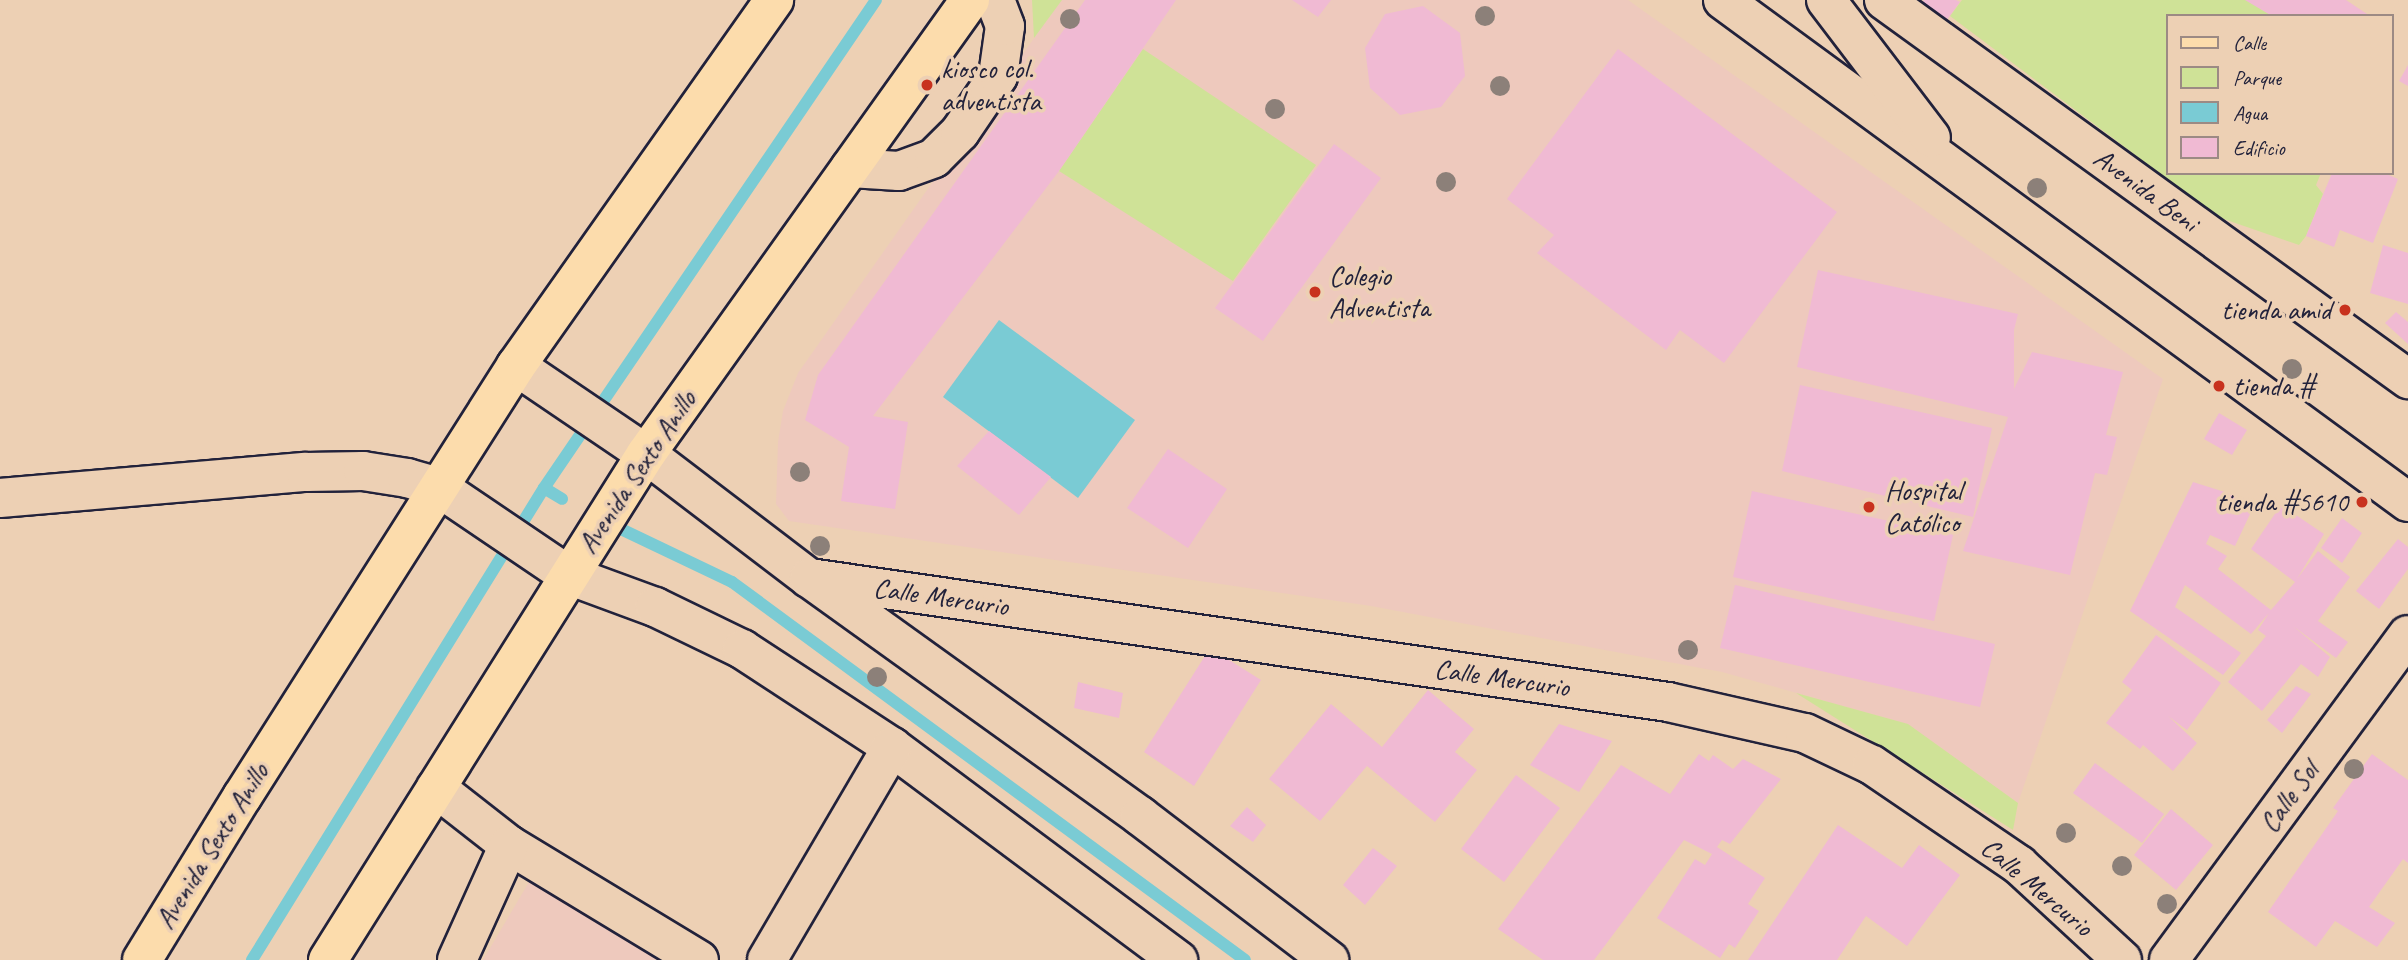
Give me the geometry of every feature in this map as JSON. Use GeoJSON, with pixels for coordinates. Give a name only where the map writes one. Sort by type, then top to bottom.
{"type":"FeatureCollection","features":[{"type":"Feature","properties":{"kind":"main road","name":"Avenida Sexto Anillo"},"geometry":{"type":"LineString","coordinates":[[142,960],[453,497],[774,0]]}},
{"type":"Feature","properties":{"kind":"main road","name":"Avenida Sexto Anillo"},"geometry":{"type":"LineString","coordinates":[[328,960],[646,454],[970,0]]}},
{"type":"Feature","properties":{"kind":"street"},"geometry":{"type":"LineString","coordinates":[[850,168],[899,171],[934,158],[960,132],[998,76],[1005,26],[995,0]]}},
{"type":"Feature","properties":{"kind":"street"},"geometry":{"type":"LineString","coordinates":[[1723,0],[2408,502]]}},
{"type":"Feature","properties":{"kind":"street"},"geometry":{"type":"LineString","coordinates":[[1826,0],[1958,173]]}},
{"type":"Feature","properties":{"kind":"street","name":"Avenida Beni"},"geometry":{"type":"LineString","coordinates":[[1884,0],[2408,379]]}},
{"type":"Feature","properties":{"kind":"street"},"geometry":{"type":"LineString","coordinates":[[530,375],[646,454],[809,578],[1140,816],[1329,960]]}},
{"type":"Feature","properties":{"kind":"street"},"geometry":{"type":"LineString","coordinates":[[0,498],[351,471],[407,478],[453,497],[568,575],[655,607],[742,649],[892,747],[1178,960]]}},
{"type":"Feature","properties":{"kind":"street","name":"Calle Mercurio"},"geometry":{"type":"LineString","coordinates":[[809,578],[1668,702],[1805,733],[1872,765],[2018,865],[2122,960]]}},
{"type":"Feature","properties":{"kind":"street","name":"Calle Sol"},"geometry":{"type":"LineString","coordinates":[[2169,960],[2408,635]]}},
{"type":"Feature","properties":{"kind":"street"},"geometry":{"type":"LineString","coordinates":[[767,960],[892,747]]}},
{"type":"Feature","properties":{"kind":"street"},"geometry":{"type":"LineString","coordinates":[[436,788],[509,845],[699,960]]}},
{"type":"Feature","properties":{"kind":"street"},"geometry":{"type":"LineString","coordinates":[[457,960],[509,845]]}},
{"type":"Feature","properties":{"kind":"shaded area","name":"Colegio Adventista"},"geometry":{"type":"Polygon","coordinates":[[[1061,0],[1628,0],[2163,379],[2018,803],[1908,724],[1722,672],[1371,606],[789,521],[776,504],[778,442],[783,411],[798,373],[1061,0]]]}},
{"type":"Feature","properties":{"kind":"shaded area"},"geometry":{"type":"Polygon","coordinates":[[[539,865],[688,960],[483,960],[539,865]]]}},
{"type":"Feature","properties":{"kind":"green space"},"geometry":{"type":"Polygon","coordinates":[[[1032,0],[1062,0],[1034,38],[1032,0]]]}},
{"type":"Feature","properties":{"kind":"green space"},"geometry":{"type":"Polygon","coordinates":[[[1962,0],[2264,0],[2282,14],[2166,14],[2166,175],[2320,175],[2316,185],[2323,194],[2306,236],[2299,245],[2218,217],[1950,16],[1962,0]]]}},
{"type":"Feature","properties":{"kind":"green space"},"geometry":{"type":"Polygon","coordinates":[[[1143,49],[1316,165],[1233,281],[1059,171],[1143,49]]]}},
{"type":"Feature","properties":{"kind":"green space"},"geometry":{"type":"Polygon","coordinates":[[[1796,693],[1908,724],[2018,803],[2013,830],[1796,693]]]}},
{"type":"Feature","properties":{"kind":"water"},"geometry":{"type":"Polygon","coordinates":[[[999,320],[1135,420],[1078,498],[943,397],[999,320]]]}},
{"type":"Feature","properties":{"kind":"building"},"geometry":{"type":"Polygon","coordinates":[[[1085,0],[1176,0],[1059,171],[873,416],[908,422],[895,509],[841,501],[849,447],[805,420],[818,375],[1085,0]]]}},
{"type":"Feature","properties":{"kind":"building"},"geometry":{"type":"Polygon","coordinates":[[[1292,0],[1331,0],[1318,17],[1292,0]]]}},
{"type":"Feature","properties":{"kind":"building"},"geometry":{"type":"Polygon","coordinates":[[[1924,0],[1960,2],[1946,21],[1922,3],[1924,0]]]}},
{"type":"Feature","properties":{"kind":"building"},"geometry":{"type":"Polygon","coordinates":[[[2245,0],[2346,0],[2367,14],[2269,14],[2245,0]]]}},
{"type":"Feature","properties":{"kind":"building"},"geometry":{"type":"Polygon","coordinates":[[[1423,6],[1460,33],[1465,76],[1441,107],[1400,115],[1370,88],[1365,48],[1385,14],[1423,6]]]}},
{"type":"Feature","properties":{"kind":"building"},"geometry":{"type":"Polygon","coordinates":[[[1618,49],[1837,212],[1724,363],[1680,330],[1666,350],[1537,253],[1554,235],[1507,199],[1618,49]]]}},
{"type":"Feature","properties":{"kind":"building"},"geometry":{"type":"Polygon","coordinates":[[[2408,65],[2408,86],[2399,81],[2408,65]]]}},
{"type":"Feature","properties":{"kind":"building"},"geometry":{"type":"Polygon","coordinates":[[[1334,144],[1381,178],[1263,341],[1215,308],[1334,144]]]}},
{"type":"Feature","properties":{"kind":"building"},"geometry":{"type":"Polygon","coordinates":[[[2331,175],[2389,175],[2398,179],[2373,243],[2340,230],[2334,247],[2306,236],[2331,175]]]}},
{"type":"Feature","properties":{"kind":"building"},"geometry":{"type":"Polygon","coordinates":[[[2383,245],[2408,253],[2408,304],[2370,293],[2383,245]]]}},
{"type":"Feature","properties":{"kind":"building"},"geometry":{"type":"Polygon","coordinates":[[[1818,270],[2018,314],[2014,330],[2014,389],[2032,352],[2123,372],[2106,435],[2117,437],[2107,475],[2095,473],[2070,575],[1963,551],[2008,417],[1797,367],[1818,270]]]}},
{"type":"Feature","properties":{"kind":"building"},"geometry":{"type":"Polygon","coordinates":[[[2396,312],[2408,322],[2408,344],[2385,323],[2396,312]]]}},
{"type":"Feature","properties":{"kind":"building"},"geometry":{"type":"Polygon","coordinates":[[[1800,385],[1992,428],[1973,517],[1782,471],[1800,385]]]}},
{"type":"Feature","properties":{"kind":"building"},"geometry":{"type":"Polygon","coordinates":[[[2219,413],[2247,430],[2232,455],[2204,439],[2219,413]]]}},
{"type":"Feature","properties":{"kind":"building"},"geometry":{"type":"Polygon","coordinates":[[[989,431],[1051,477],[1019,515],[957,466],[989,431]]]}},
{"type":"Feature","properties":{"kind":"building"},"geometry":{"type":"Polygon","coordinates":[[[1168,449],[1227,489],[1188,548],[1127,508],[1168,449]]]}},
{"type":"Feature","properties":{"kind":"building"},"geometry":{"type":"Polygon","coordinates":[[[2193,482],[2231,494],[2251,512],[2235,546],[2210,535],[2206,544],[2227,556],[2218,569],[2271,610],[2295,582],[2251,549],[2281,505],[2324,534],[2297,579],[2318,551],[2350,577],[2318,621],[2348,642],[2336,658],[2293,626],[2330,657],[2318,677],[2301,664],[2262,711],[2228,682],[2266,636],[2258,630],[2269,613],[2251,634],[2185,585],[2175,607],[2241,653],[2223,675],[2130,611],[2193,482]]]}},
{"type":"Feature","properties":{"kind":"building"},"geometry":{"type":"Polygon","coordinates":[[[1752,491],[1953,535],[1934,621],[1733,577],[1752,491]]]}},
{"type":"Feature","properties":{"kind":"building"},"geometry":{"type":"Polygon","coordinates":[[[2342,518],[2362,533],[2342,563],[2321,548],[2342,518]]]}},
{"type":"Feature","properties":{"kind":"building"},"geometry":{"type":"Polygon","coordinates":[[[2398,539],[2408,547],[2408,569],[2379,609],[2356,591],[2398,539]]]}},
{"type":"Feature","properties":{"kind":"building"},"geometry":{"type":"Polygon","coordinates":[[[1735,585],[1995,644],[1980,707],[1720,648],[1735,585]]]}},
{"type":"Feature","properties":{"kind":"building"},"geometry":{"type":"Polygon","coordinates":[[[2156,635],[2221,683],[2187,730],[2168,716],[2197,743],[2173,771],[2143,745],[2140,749],[2106,723],[2132,690],[2122,682],[2156,635]]]}},
{"type":"Feature","properties":{"kind":"building"},"geometry":{"type":"Polygon","coordinates":[[[1210,648],[1261,680],[1194,786],[1144,752],[1210,648]]]}},
{"type":"Feature","properties":{"kind":"building"},"geometry":{"type":"Polygon","coordinates":[[[1078,682],[1123,693],[1119,718],[1074,708],[1078,682]]]}},
{"type":"Feature","properties":{"kind":"building"},"geometry":{"type":"Polygon","coordinates":[[[2296,686],[2311,694],[2282,733],[2267,720],[2296,686]]]}},
{"type":"Feature","properties":{"kind":"building"},"geometry":{"type":"Polygon","coordinates":[[[1428,690],[1474,729],[1455,752],[1477,770],[1435,822],[1367,766],[1320,821],[1269,779],[1331,704],[1382,747],[1428,690]]]}},
{"type":"Feature","properties":{"kind":"building"},"geometry":{"type":"Polygon","coordinates":[[[1559,724],[1612,741],[1579,792],[1530,765],[1559,724]]]}},
{"type":"Feature","properties":{"kind":"building"},"geometry":{"type":"Polygon","coordinates":[[[1699,754],[1709,761],[1713,755],[1733,769],[1743,759],[1781,779],[1730,844],[1722,840],[1717,847],[1765,878],[1748,904],[1759,911],[1735,948],[1729,944],[1720,958],[1657,918],[1695,859],[1705,865],[1712,854],[1684,840],[1594,960],[1543,960],[1498,929],[1621,765],[1670,794],[1699,754]]]}},
{"type":"Feature","properties":{"kind":"building"},"geometry":{"type":"Polygon","coordinates":[[[2372,754],[2408,780],[2408,863],[2403,859],[2369,907],[2395,923],[2377,947],[2335,921],[2316,947],[2268,912],[2338,811],[2333,808],[2372,754]]]}},
{"type":"Feature","properties":{"kind":"building"},"geometry":{"type":"Polygon","coordinates":[[[2095,763],[2164,814],[2142,843],[2073,793],[2095,763]]]}},
{"type":"Feature","properties":{"kind":"building"},"geometry":{"type":"Polygon","coordinates":[[[1516,775],[1560,808],[1504,882],[1461,849],[1516,775]]]}},
{"type":"Feature","properties":{"kind":"building"},"geometry":{"type":"Polygon","coordinates":[[[1247,807],[1266,825],[1253,842],[1230,826],[1247,807]]]}},
{"type":"Feature","properties":{"kind":"building"},"geometry":{"type":"Polygon","coordinates":[[[2171,809],[2213,845],[2176,890],[2134,855],[2171,809]]]}},
{"type":"Feature","properties":{"kind":"building"},"geometry":{"type":"Polygon","coordinates":[[[1838,825],[1902,868],[1919,845],[1960,875],[1907,946],[1866,916],[1837,960],[1748,960],[1838,825]]]}},
{"type":"Feature","properties":{"kind":"building"},"geometry":{"type":"Polygon","coordinates":[[[1373,848],[1397,866],[1365,905],[1343,885],[1373,848]]]}},
{"type":"Feature","properties":{"kind":"waterway"},"geometry":{"type":"LineString","coordinates":[[252,960],[544,488],[876,0]]}},
{"type":"Feature","properties":{"kind":"waterway"},"geometry":{"type":"LineString","coordinates":[[544,488],[562,499]]}},
{"type":"Feature","properties":{"kind":"waterway"},"geometry":{"type":"LineString","coordinates":[[623,530],[732,582],[1245,960]]}},
{"type":"Feature","properties":{"kind":"place","name":"kiosco col. adventista"},"geometry":{"type":"Point","coordinates":[927,85]}},
{"type":"Feature","properties":{"kind":"place","name":"Colegio Adventista"},"geometry":{"type":"Point","coordinates":[1315,292]}},
{"type":"Feature","properties":{"kind":"place","name":"tienda amid"},"geometry":{"type":"Point","coordinates":[2345,310]}},
{"type":"Feature","properties":{"kind":"place","name":"tienda #"},"geometry":{"type":"Point","coordinates":[2219,386]}},
{"type":"Feature","properties":{"kind":"place","name":"tienda #5610"},"geometry":{"type":"Point","coordinates":[2362,502]}},
{"type":"Feature","properties":{"kind":"place","name":"Hospital Católico"},"geometry":{"type":"Point","coordinates":[1869,507]}}]}
